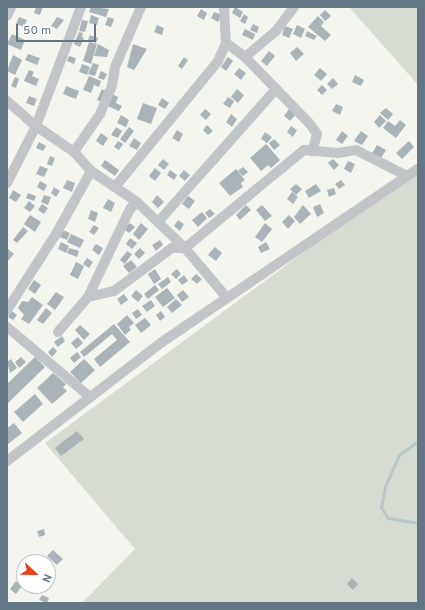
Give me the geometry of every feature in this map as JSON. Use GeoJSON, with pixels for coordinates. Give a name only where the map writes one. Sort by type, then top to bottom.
{"type":"FeatureCollection","features":[{"type":"Feature","properties":{"kind":"street"},"geometry":{"type":"LineString","coordinates":[[7,16],[11,7]]}},
{"type":"Feature","properties":{"kind":"street"},"geometry":{"type":"LineString","coordinates":[[7,183],[36,126],[81,7]]}},
{"type":"Feature","properties":{"kind":"street"},"geometry":{"type":"LineString","coordinates":[[74,152],[100,114],[112,86],[115,67],[141,7]]}},
{"type":"Feature","properties":{"kind":"street"},"geometry":{"type":"LineString","coordinates":[[115,187],[218,60],[226,43],[224,7]]}},
{"type":"Feature","properties":{"kind":"street"},"geometry":{"type":"LineString","coordinates":[[245,56],[276,31],[294,7]]}},
{"type":"Feature","properties":{"kind":"street"},"geometry":{"type":"LineString","coordinates":[[226,43],[245,56],[310,124],[317,134],[312,151]]}},
{"type":"Feature","properties":{"kind":"street"},"geometry":{"type":"LineString","coordinates":[[158,222],[276,89]]}},
{"type":"Feature","properties":{"kind":"street"},"geometry":{"type":"LineString","coordinates":[[7,101],[36,126],[74,152],[91,170],[137,202],[185,248],[227,298]]}},
{"type":"Feature","properties":{"kind":"street"},"geometry":{"type":"LineString","coordinates":[[88,297],[114,291],[172,248],[185,248],[304,150],[338,153],[356,150],[407,176]]}},
{"type":"Feature","properties":{"kind":"street"},"geometry":{"type":"LineString","coordinates":[[7,462],[162,342],[418,169]]}},
{"type":"Feature","properties":{"kind":"street"},"geometry":{"type":"LineString","coordinates":[[7,310],[56,234],[91,170]]}},
{"type":"Feature","properties":{"kind":"street"},"geometry":{"type":"LineString","coordinates":[[58,332],[88,297],[130,209],[137,202]]}},
{"type":"Feature","properties":{"kind":"street"},"geometry":{"type":"LineString","coordinates":[[7,327],[90,398]]}},
{"type":"Feature","properties":{"kind":"shaded area"},"geometry":{"type":"Polygon","coordinates":[[[351,7],[418,7],[418,85],[351,9],[351,7]]]}},
{"type":"Feature","properties":{"kind":"shaded area"},"geometry":{"type":"Polygon","coordinates":[[[418,168],[418,603],[82,603],[135,549],[45,443],[418,168]]]}},
{"type":"Feature","properties":{"kind":"building"},"geometry":{"type":"Polygon","coordinates":[[[36,7],[43,7],[40,15],[34,13],[36,7]]]}},
{"type":"Feature","properties":{"kind":"building"},"geometry":{"type":"Polygon","coordinates":[[[91,7],[109,9],[106,17],[89,12],[91,7]]]}},
{"type":"Feature","properties":{"kind":"building"},"geometry":{"type":"Polygon","coordinates":[[[235,7],[243,12],[240,18],[232,13],[235,7]]]}},
{"type":"Feature","properties":{"kind":"building"},"geometry":{"type":"Polygon","coordinates":[[[201,9],[207,13],[204,20],[197,16],[201,9]]]}},
{"type":"Feature","properties":{"kind":"building"},"geometry":{"type":"Polygon","coordinates":[[[325,10],[331,16],[325,21],[320,15],[325,10]]]}},
{"type":"Feature","properties":{"kind":"building"},"geometry":{"type":"Polygon","coordinates":[[[214,12],[222,15],[218,22],[211,18],[214,12]]]}},
{"type":"Feature","properties":{"kind":"building"},"geometry":{"type":"Polygon","coordinates":[[[244,14],[248,17],[245,24],[240,21],[244,14]]]}},
{"type":"Feature","properties":{"kind":"building"},"geometry":{"type":"Polygon","coordinates":[[[91,15],[99,18],[97,25],[89,23],[91,15]]]}},
{"type":"Feature","properties":{"kind":"building"},"geometry":{"type":"Polygon","coordinates":[[[318,16],[324,22],[321,26],[331,35],[325,41],[308,27],[318,16]]]}},
{"type":"Feature","properties":{"kind":"building"},"geometry":{"type":"Polygon","coordinates":[[[19,17],[27,20],[24,27],[16,24],[19,17]]]}},
{"type":"Feature","properties":{"kind":"building"},"geometry":{"type":"Polygon","coordinates":[[[57,17],[64,20],[57,29],[51,26],[57,17]]]}},
{"type":"Feature","properties":{"kind":"building"},"geometry":{"type":"Polygon","coordinates":[[[108,17],[114,19],[111,27],[105,25],[108,17]]]}},
{"type":"Feature","properties":{"kind":"building"},"geometry":{"type":"Polygon","coordinates":[[[82,20],[88,21],[85,32],[79,31],[82,20]]]}},
{"type":"Feature","properties":{"kind":"building"},"geometry":{"type":"Polygon","coordinates":[[[253,24],[259,27],[257,33],[250,30],[253,24]]]}},
{"type":"Feature","properties":{"kind":"building"},"geometry":{"type":"Polygon","coordinates":[[[157,25],[164,28],[162,35],[154,32],[157,25]]]}},
{"type":"Feature","properties":{"kind":"building"},"geometry":{"type":"Polygon","coordinates":[[[297,25],[305,29],[301,38],[293,34],[297,25]]]}},
{"type":"Feature","properties":{"kind":"building"},"geometry":{"type":"Polygon","coordinates":[[[285,26],[293,29],[289,38],[282,35],[285,26]]]}},
{"type":"Feature","properties":{"kind":"building"},"geometry":{"type":"Polygon","coordinates":[[[245,29],[255,34],[253,40],[242,35],[245,29]]]}},
{"type":"Feature","properties":{"kind":"building"},"geometry":{"type":"Polygon","coordinates":[[[307,31],[317,36],[314,40],[305,36],[307,31]]]}},
{"type":"Feature","properties":{"kind":"building"},"geometry":{"type":"Polygon","coordinates":[[[79,32],[83,33],[82,37],[84,38],[80,47],[74,44],[79,32]]]}},
{"type":"Feature","properties":{"kind":"building"},"geometry":{"type":"Polygon","coordinates":[[[12,34],[25,40],[21,50],[7,44],[12,34]]]}},
{"type":"Feature","properties":{"kind":"building"},"geometry":{"type":"Polygon","coordinates":[[[90,35],[98,38],[96,43],[88,40],[90,35]]]}},
{"type":"Feature","properties":{"kind":"building"},"geometry":{"type":"Polygon","coordinates":[[[89,42],[97,44],[91,64],[83,61],[89,42]]]}},
{"type":"Feature","properties":{"kind":"building"},"geometry":{"type":"Polygon","coordinates":[[[98,44],[109,50],[107,57],[94,56],[98,44]]]}},
{"type":"Feature","properties":{"kind":"building"},"geometry":{"type":"Polygon","coordinates":[[[133,44],[147,49],[134,70],[127,67],[133,44]]]}},
{"type":"Feature","properties":{"kind":"building"},"geometry":{"type":"Polygon","coordinates":[[[297,47],[304,54],[296,61],[290,53],[297,47]]]}},
{"type":"Feature","properties":{"kind":"building"},"geometry":{"type":"Polygon","coordinates":[[[269,51],[275,56],[267,66],[261,61],[269,51]]]}},
{"type":"Feature","properties":{"kind":"building"},"geometry":{"type":"Polygon","coordinates":[[[28,54],[40,58],[37,65],[25,60],[28,54]]]}},
{"type":"Feature","properties":{"kind":"building"},"geometry":{"type":"Polygon","coordinates":[[[13,55],[22,60],[15,75],[7,71],[13,55]]]}},
{"type":"Feature","properties":{"kind":"building"},"geometry":{"type":"Polygon","coordinates":[[[69,56],[76,58],[74,64],[67,61],[69,56]]]}},
{"type":"Feature","properties":{"kind":"building"},"geometry":{"type":"Polygon","coordinates":[[[184,57],[188,60],[182,69],[178,66],[184,57]]]}},
{"type":"Feature","properties":{"kind":"building"},"geometry":{"type":"Polygon","coordinates":[[[228,57],[233,61],[226,71],[221,67],[228,57]]]}},
{"type":"Feature","properties":{"kind":"building"},"geometry":{"type":"Polygon","coordinates":[[[93,63],[99,65],[95,76],[88,74],[93,63]]]}},
{"type":"Feature","properties":{"kind":"building"},"geometry":{"type":"Polygon","coordinates":[[[82,64],[90,67],[87,75],[79,72],[82,64]]]}},
{"type":"Feature","properties":{"kind":"building"},"geometry":{"type":"Polygon","coordinates":[[[239,68],[246,73],[241,80],[234,74],[239,68]]]}},
{"type":"Feature","properties":{"kind":"building"},"geometry":{"type":"Polygon","coordinates":[[[320,68],[327,74],[321,81],[314,75],[320,68]]]}},
{"type":"Feature","properties":{"kind":"building"},"geometry":{"type":"Polygon","coordinates":[[[29,70],[34,72],[32,76],[39,79],[36,86],[24,81],[29,70]]]}},
{"type":"Feature","properties":{"kind":"building"},"geometry":{"type":"Polygon","coordinates":[[[101,71],[107,74],[104,80],[98,78],[101,71]]]}},
{"type":"Feature","properties":{"kind":"building"},"geometry":{"type":"Polygon","coordinates":[[[355,75],[364,80],[361,86],[352,82],[355,75]]]}},
{"type":"Feature","properties":{"kind":"building"},"geometry":{"type":"Polygon","coordinates":[[[89,76],[101,81],[99,87],[94,85],[91,93],[83,90],[89,76]]]}},
{"type":"Feature","properties":{"kind":"building"},"geometry":{"type":"Polygon","coordinates":[[[15,77],[19,79],[16,88],[11,86],[15,77]]]}},
{"type":"Feature","properties":{"kind":"building"},"geometry":{"type":"Polygon","coordinates":[[[333,78],[338,84],[332,89],[327,84],[333,78]]]}},
{"type":"Feature","properties":{"kind":"building"},"geometry":{"type":"Polygon","coordinates":[[[322,85],[327,90],[322,95],[317,90],[322,85]]]}},
{"type":"Feature","properties":{"kind":"building"},"geometry":{"type":"Polygon","coordinates":[[[66,86],[79,91],[76,99],[63,94],[66,86]]]}},
{"type":"Feature","properties":{"kind":"building"},"geometry":{"type":"Polygon","coordinates":[[[102,89],[106,91],[102,102],[97,100],[102,89]]]}},
{"type":"Feature","properties":{"kind":"building"},"geometry":{"type":"Polygon","coordinates":[[[237,89],[244,95],[238,103],[231,97],[237,89]]]}},
{"type":"Feature","properties":{"kind":"building"},"geometry":{"type":"Polygon","coordinates":[[[110,93],[118,97],[116,103],[122,106],[119,111],[105,105],[110,93]]]}},
{"type":"Feature","properties":{"kind":"building"},"geometry":{"type":"Polygon","coordinates":[[[29,96],[37,99],[34,106],[26,103],[29,96]]]}},
{"type":"Feature","properties":{"kind":"building"},"geometry":{"type":"Polygon","coordinates":[[[228,97],[234,101],[230,108],[223,104],[228,97]]]}},
{"type":"Feature","properties":{"kind":"building"},"geometry":{"type":"Polygon","coordinates":[[[162,98],[169,103],[165,109],[158,105],[162,98]]]}},
{"type":"Feature","properties":{"kind":"building"},"geometry":{"type":"Polygon","coordinates":[[[143,103],[157,108],[151,124],[137,119],[143,103]]]}},
{"type":"Feature","properties":{"kind":"building"},"geometry":{"type":"Polygon","coordinates":[[[336,104],[343,107],[340,115],[332,111],[336,104]]]}},
{"type":"Feature","properties":{"kind":"building"},"geometry":{"type":"Polygon","coordinates":[[[386,108],[393,114],[388,120],[380,113],[386,108]]]}},
{"type":"Feature","properties":{"kind":"building"},"geometry":{"type":"Polygon","coordinates":[[[205,109],[211,114],[206,120],[200,115],[205,109]]]}},
{"type":"Feature","properties":{"kind":"building"},"geometry":{"type":"Polygon","coordinates":[[[289,109],[296,114],[290,121],[284,116],[289,109]]]}},
{"type":"Feature","properties":{"kind":"building"},"geometry":{"type":"Polygon","coordinates":[[[231,114],[237,119],[232,127],[226,122],[231,114]]]}},
{"type":"Feature","properties":{"kind":"building"},"geometry":{"type":"Polygon","coordinates":[[[121,115],[129,120],[126,127],[117,123],[121,115]]]}},
{"type":"Feature","properties":{"kind":"building"},"geometry":{"type":"Polygon","coordinates":[[[380,115],[386,121],[379,128],[374,122],[380,115]]]}},
{"type":"Feature","properties":{"kind":"building"},"geometry":{"type":"Polygon","coordinates":[[[400,120],[406,125],[396,138],[383,128],[388,121],[395,126],[400,120]]]}},
{"type":"Feature","properties":{"kind":"building"},"geometry":{"type":"Polygon","coordinates":[[[207,125],[213,131],[208,135],[203,130],[207,125]]]}},
{"type":"Feature","properties":{"kind":"building"},"geometry":{"type":"Polygon","coordinates":[[[291,126],[297,130],[293,137],[287,132],[291,126]]]}},
{"type":"Feature","properties":{"kind":"building"},"geometry":{"type":"Polygon","coordinates":[[[116,127],[122,131],[118,138],[111,135],[116,127]]]}},
{"type":"Feature","properties":{"kind":"building"},"geometry":{"type":"Polygon","coordinates":[[[129,127],[134,131],[125,143],[120,139],[129,127]]]}},
{"type":"Feature","properties":{"kind":"building"},"geometry":{"type":"Polygon","coordinates":[[[177,130],[183,134],[179,142],[172,138],[177,130]]]}},
{"type":"Feature","properties":{"kind":"building"},"geometry":{"type":"Polygon","coordinates":[[[342,131],[348,136],[342,144],[336,140],[342,131]]]}},
{"type":"Feature","properties":{"kind":"building"},"geometry":{"type":"Polygon","coordinates":[[[361,131],[368,136],[362,145],[354,141],[361,131]]]}},
{"type":"Feature","properties":{"kind":"building"},"geometry":{"type":"Polygon","coordinates":[[[265,132],[272,137],[267,143],[261,139],[265,132]]]}},
{"type":"Feature","properties":{"kind":"building"},"geometry":{"type":"Polygon","coordinates":[[[101,133],[108,138],[103,146],[96,141],[101,133]]]}},
{"type":"Feature","properties":{"kind":"building"},"geometry":{"type":"Polygon","coordinates":[[[134,138],[141,143],[137,150],[129,146],[134,138]]]}},
{"type":"Feature","properties":{"kind":"building"},"geometry":{"type":"Polygon","coordinates":[[[274,139],[280,145],[274,150],[269,143],[274,139]]]}},
{"type":"Feature","properties":{"kind":"building"},"geometry":{"type":"Polygon","coordinates":[[[118,141],[123,144],[119,150],[114,147],[118,141]]]}},
{"type":"Feature","properties":{"kind":"building"},"geometry":{"type":"Polygon","coordinates":[[[409,141],[414,147],[402,159],[396,153],[409,141]]]}},
{"type":"Feature","properties":{"kind":"building"},"geometry":{"type":"Polygon","coordinates":[[[39,142],[46,146],[43,151],[36,148],[39,142]]]}},
{"type":"Feature","properties":{"kind":"building"},"geometry":{"type":"Polygon","coordinates":[[[266,144],[280,160],[271,168],[268,165],[261,171],[250,158],[266,144]]]}},
{"type":"Feature","properties":{"kind":"building"},"geometry":{"type":"Polygon","coordinates":[[[377,145],[386,150],[381,158],[372,153],[377,145]]]}},
{"type":"Feature","properties":{"kind":"building"},"geometry":{"type":"Polygon","coordinates":[[[50,156],[55,158],[52,166],[47,164],[50,156]]]}},
{"type":"Feature","properties":{"kind":"building"},"geometry":{"type":"Polygon","coordinates":[[[163,159],[169,164],[164,170],[158,165],[163,159]]]}},
{"type":"Feature","properties":{"kind":"building"},"geometry":{"type":"Polygon","coordinates":[[[333,159],[339,165],[334,170],[328,163],[333,159]]]}},
{"type":"Feature","properties":{"kind":"building"},"geometry":{"type":"Polygon","coordinates":[[[105,160],[119,170],[115,176],[101,166],[105,160]]]}},
{"type":"Feature","properties":{"kind":"building"},"geometry":{"type":"Polygon","coordinates":[[[348,161],[355,164],[351,173],[344,169],[348,161]]]}},
{"type":"Feature","properties":{"kind":"building"},"geometry":{"type":"Polygon","coordinates":[[[40,166],[48,169],[44,177],[36,174],[40,166]]]}},
{"type":"Feature","properties":{"kind":"building"},"geometry":{"type":"Polygon","coordinates":[[[243,167],[248,172],[243,176],[238,171],[243,167]]]}},
{"type":"Feature","properties":{"kind":"building"},"geometry":{"type":"Polygon","coordinates":[[[155,168],[161,173],[155,181],[149,176],[155,168]]]}},
{"type":"Feature","properties":{"kind":"building"},"geometry":{"type":"Polygon","coordinates":[[[236,169],[245,180],[241,183],[243,187],[230,196],[219,183],[236,169]]]}},
{"type":"Feature","properties":{"kind":"building"},"geometry":{"type":"Polygon","coordinates":[[[170,170],[177,175],[174,180],[167,175],[170,170]]]}},
{"type":"Feature","properties":{"kind":"building"},"geometry":{"type":"Polygon","coordinates":[[[184,170],[190,175],[185,181],[179,176],[184,170]]]}},
{"type":"Feature","properties":{"kind":"building"},"geometry":{"type":"Polygon","coordinates":[[[67,180],[75,183],[72,192],[63,188],[67,180]]]}},
{"type":"Feature","properties":{"kind":"building"},"geometry":{"type":"Polygon","coordinates":[[[341,180],[345,185],[339,189],[335,184],[341,180]]]}},
{"type":"Feature","properties":{"kind":"building"},"geometry":{"type":"Polygon","coordinates":[[[40,181],[47,185],[44,191],[37,187],[40,181]]]}},
{"type":"Feature","properties":{"kind":"building"},"geometry":{"type":"Polygon","coordinates":[[[296,184],[302,189],[296,195],[290,189],[296,184]]]}},
{"type":"Feature","properties":{"kind":"building"},"geometry":{"type":"Polygon","coordinates":[[[316,184],[321,191],[309,198],[305,191],[316,184]]]}},
{"type":"Feature","properties":{"kind":"building"},"geometry":{"type":"Polygon","coordinates":[[[54,187],[60,191],[56,197],[51,193],[54,187]]]}},
{"type":"Feature","properties":{"kind":"building"},"geometry":{"type":"Polygon","coordinates":[[[334,188],[336,194],[329,197],[327,190],[334,188]]]}},
{"type":"Feature","properties":{"kind":"building"},"geometry":{"type":"Polygon","coordinates":[[[13,190],[21,195],[16,202],[9,198],[13,190]]]}},
{"type":"Feature","properties":{"kind":"building"},"geometry":{"type":"Polygon","coordinates":[[[292,192],[298,197],[293,204],[287,199],[292,192]]]}},
{"type":"Feature","properties":{"kind":"building"},"geometry":{"type":"Polygon","coordinates":[[[28,193],[36,196],[34,201],[26,198],[28,193]]]}},
{"type":"Feature","properties":{"kind":"building"},"geometry":{"type":"Polygon","coordinates":[[[44,195],[51,197],[48,205],[41,202],[44,195]]]}},
{"type":"Feature","properties":{"kind":"building"},"geometry":{"type":"Polygon","coordinates":[[[157,195],[164,202],[158,208],[152,202],[157,195]]]}},
{"type":"Feature","properties":{"kind":"building"},"geometry":{"type":"Polygon","coordinates":[[[188,196],[195,201],[189,209],[182,204],[188,196]]]}},
{"type":"Feature","properties":{"kind":"building"},"geometry":{"type":"Polygon","coordinates":[[[108,199],[115,203],[111,212],[103,208],[108,199]]]}},
{"type":"Feature","properties":{"kind":"building"},"geometry":{"type":"Polygon","coordinates":[[[29,201],[35,206],[30,212],[24,208],[29,201]]]}},
{"type":"Feature","properties":{"kind":"building"},"geometry":{"type":"Polygon","coordinates":[[[42,204],[48,208],[44,214],[38,210],[42,204]]]}},
{"type":"Feature","properties":{"kind":"building"},"geometry":{"type":"Polygon","coordinates":[[[320,204],[324,213],[317,217],[313,207],[320,204]]]}},
{"type":"Feature","properties":{"kind":"building"},"geometry":{"type":"Polygon","coordinates":[[[246,205],[251,210],[240,220],[236,215],[246,205]]]}},
{"type":"Feature","properties":{"kind":"building"},"geometry":{"type":"Polygon","coordinates":[[[262,205],[272,216],[265,221],[256,210],[262,205]]]}},
{"type":"Feature","properties":{"kind":"building"},"geometry":{"type":"Polygon","coordinates":[[[303,205],[311,214],[300,224],[294,217],[303,205]]]}},
{"type":"Feature","properties":{"kind":"building"},"geometry":{"type":"Polygon","coordinates":[[[210,209],[215,214],[209,218],[205,213],[210,209]]]}},
{"type":"Feature","properties":{"kind":"building"},"geometry":{"type":"Polygon","coordinates":[[[91,210],[98,213],[95,222],[88,219],[91,210]]]}},
{"type":"Feature","properties":{"kind":"building"},"geometry":{"type":"Polygon","coordinates":[[[202,212],[207,218],[198,227],[192,220],[202,212]]]}},
{"type":"Feature","properties":{"kind":"building"},"geometry":{"type":"Polygon","coordinates":[[[30,215],[41,222],[35,232],[24,224],[30,215]]]}},
{"type":"Feature","properties":{"kind":"building"},"geometry":{"type":"Polygon","coordinates":[[[289,215],[295,221],[288,229],[282,222],[289,215]]]}},
{"type":"Feature","properties":{"kind":"building"},"geometry":{"type":"Polygon","coordinates":[[[178,220],[184,224],[180,231],[174,226],[178,220]]]}},
{"type":"Feature","properties":{"kind":"building"},"geometry":{"type":"Polygon","coordinates":[[[130,223],[135,227],[129,233],[124,229],[130,223]]]}},
{"type":"Feature","properties":{"kind":"building"},"geometry":{"type":"Polygon","coordinates":[[[141,223],[148,229],[139,240],[133,234],[141,223]]]}},
{"type":"Feature","properties":{"kind":"building"},"geometry":{"type":"Polygon","coordinates":[[[265,223],[272,229],[262,242],[255,237],[265,223]]]}},
{"type":"Feature","properties":{"kind":"building"},"geometry":{"type":"Polygon","coordinates":[[[94,225],[99,228],[94,235],[89,232],[94,225]]]}},
{"type":"Feature","properties":{"kind":"building"},"geometry":{"type":"Polygon","coordinates":[[[23,227],[28,231],[17,243],[13,240],[23,227]]]}},
{"type":"Feature","properties":{"kind":"building"},"geometry":{"type":"Polygon","coordinates":[[[63,230],[70,233],[67,240],[60,237],[63,230]]]}},
{"type":"Feature","properties":{"kind":"building"},"geometry":{"type":"Polygon","coordinates":[[[71,234],[84,240],[80,248],[67,242],[71,234]]]}},
{"type":"Feature","properties":{"kind":"building"},"geometry":{"type":"Polygon","coordinates":[[[130,238],[137,243],[132,249],[126,244],[130,238]]]}},
{"type":"Feature","properties":{"kind":"building"},"geometry":{"type":"Polygon","coordinates":[[[160,240],[163,245],[156,251],[152,245],[160,240]]]}},
{"type":"Feature","properties":{"kind":"building"},"geometry":{"type":"Polygon","coordinates":[[[61,242],[69,246],[66,253],[58,249],[61,242]]]}},
{"type":"Feature","properties":{"kind":"building"},"geometry":{"type":"Polygon","coordinates":[[[266,242],[270,249],[261,253],[258,247],[266,242]]]}},
{"type":"Feature","properties":{"kind":"building"},"geometry":{"type":"Polygon","coordinates":[[[96,244],[103,248],[99,255],[92,250],[96,244]]]}},
{"type":"Feature","properties":{"kind":"building"},"geometry":{"type":"Polygon","coordinates":[[[215,247],[222,253],[216,261],[208,255],[215,247]]]}},
{"type":"Feature","properties":{"kind":"building"},"geometry":{"type":"Polygon","coordinates":[[[69,248],[79,251],[77,257],[67,253],[69,248]]]}},
{"type":"Feature","properties":{"kind":"building"},"geometry":{"type":"Polygon","coordinates":[[[140,248],[145,253],[139,259],[134,254],[140,248]]]}},
{"type":"Feature","properties":{"kind":"building"},"geometry":{"type":"Polygon","coordinates":[[[8,249],[14,254],[7,262],[7,250],[8,249]]]}},
{"type":"Feature","properties":{"kind":"building"},"geometry":{"type":"Polygon","coordinates":[[[127,251],[132,254],[125,264],[120,260],[127,251]]]}},
{"type":"Feature","properties":{"kind":"building"},"geometry":{"type":"Polygon","coordinates":[[[87,258],[93,262],[89,268],[83,264],[87,258]]]}},
{"type":"Feature","properties":{"kind":"building"},"geometry":{"type":"Polygon","coordinates":[[[131,260],[137,267],[129,273],[123,266],[131,260]]]}},
{"type":"Feature","properties":{"kind":"building"},"geometry":{"type":"Polygon","coordinates":[[[76,262],[84,266],[78,279],[70,275],[76,262]]]}},
{"type":"Feature","properties":{"kind":"building"},"geometry":{"type":"Polygon","coordinates":[[[155,269],[161,279],[154,284],[148,274],[155,269]]]}},
{"type":"Feature","properties":{"kind":"building"},"geometry":{"type":"Polygon","coordinates":[[[177,269],[181,274],[176,279],[171,274],[177,269]]]}},
{"type":"Feature","properties":{"kind":"building"},"geometry":{"type":"Polygon","coordinates":[[[196,274],[202,279],[197,284],[191,279],[196,274]]]}},
{"type":"Feature","properties":{"kind":"building"},"geometry":{"type":"Polygon","coordinates":[[[184,275],[188,281],[182,285],[178,280],[184,275]]]}},
{"type":"Feature","properties":{"kind":"building"},"geometry":{"type":"Polygon","coordinates":[[[168,277],[171,282],[162,289],[158,284],[168,277]]]}},
{"type":"Feature","properties":{"kind":"building"},"geometry":{"type":"Polygon","coordinates":[[[34,280],[41,285],[35,294],[28,289],[34,280]]]}},
{"type":"Feature","properties":{"kind":"building"},"geometry":{"type":"Polygon","coordinates":[[[155,285],[159,290],[148,299],[144,294],[155,285]]]}},
{"type":"Feature","properties":{"kind":"building"},"geometry":{"type":"Polygon","coordinates":[[[167,288],[175,298],[163,307],[155,297],[167,288]]]}},
{"type":"Feature","properties":{"kind":"building"},"geometry":{"type":"Polygon","coordinates":[[[136,290],[143,296],[138,302],[131,296],[136,290]]]}},
{"type":"Feature","properties":{"kind":"building"},"geometry":{"type":"Polygon","coordinates":[[[183,290],[189,297],[182,302],[177,295],[183,290]]]}},
{"type":"Feature","properties":{"kind":"building"},"geometry":{"type":"Polygon","coordinates":[[[56,292],[64,297],[55,310],[47,304],[56,292]]]}},
{"type":"Feature","properties":{"kind":"building"},"geometry":{"type":"Polygon","coordinates":[[[124,294],[128,300],[121,305],[117,299],[124,294]]]}},
{"type":"Feature","properties":{"kind":"building"},"geometry":{"type":"Polygon","coordinates":[[[32,297],[43,305],[29,324],[21,319],[24,315],[18,308],[22,301],[28,302],[32,297]]]}},
{"type":"Feature","properties":{"kind":"building"},"geometry":{"type":"Polygon","coordinates":[[[176,299],[182,305],[172,313],[167,307],[176,299]]]}},
{"type":"Feature","properties":{"kind":"building"},"geometry":{"type":"Polygon","coordinates":[[[151,300],[155,306],[147,312],[142,306],[151,300]]]}},
{"type":"Feature","properties":{"kind":"building"},"geometry":{"type":"Polygon","coordinates":[[[46,308],[52,313],[43,324],[37,320],[46,308]]]}},
{"type":"Feature","properties":{"kind":"building"},"geometry":{"type":"Polygon","coordinates":[[[138,309],[142,315],[136,319],[132,313],[138,309]]]}},
{"type":"Feature","properties":{"kind":"building"},"geometry":{"type":"Polygon","coordinates":[[[12,311],[17,315],[13,320],[8,317],[12,311]]]}},
{"type":"Feature","properties":{"kind":"building"},"geometry":{"type":"Polygon","coordinates":[[[161,311],[165,317],[160,321],[156,315],[161,311]]]}},
{"type":"Feature","properties":{"kind":"building"},"geometry":{"type":"Polygon","coordinates":[[[127,315],[134,323],[129,327],[131,330],[125,335],[117,324],[127,315]]]}},
{"type":"Feature","properties":{"kind":"building"},"geometry":{"type":"Polygon","coordinates":[[[145,318],[151,325],[141,333],[135,325],[145,318]]]}},
{"type":"Feature","properties":{"kind":"building"},"geometry":{"type":"Polygon","coordinates":[[[114,324],[130,342],[100,367],[94,359],[117,340],[112,334],[84,357],[80,352],[114,324]]]}},
{"type":"Feature","properties":{"kind":"building"},"geometry":{"type":"Polygon","coordinates":[[[80,325],[90,334],[84,340],[75,330],[80,325]]]}},
{"type":"Feature","properties":{"kind":"building"},"geometry":{"type":"Polygon","coordinates":[[[62,336],[65,341],[58,347],[54,342],[62,336]]]}},
{"type":"Feature","properties":{"kind":"building"},"geometry":{"type":"Polygon","coordinates":[[[78,337],[83,343],[76,349],[71,343],[78,337]]]}},
{"type":"Feature","properties":{"kind":"building"},"geometry":{"type":"Polygon","coordinates":[[[53,347],[57,351],[52,357],[48,352],[53,347]]]}},
{"type":"Feature","properties":{"kind":"building"},"geometry":{"type":"Polygon","coordinates":[[[77,352],[81,357],[74,363],[70,358],[77,352]]]}},
{"type":"Feature","properties":{"kind":"building"},"geometry":{"type":"Polygon","coordinates":[[[21,357],[26,362],[19,368],[15,362],[21,357]]]}},
{"type":"Feature","properties":{"kind":"building"},"geometry":{"type":"Polygon","coordinates":[[[35,357],[45,367],[7,404],[7,384],[35,357]]]}},
{"type":"Feature","properties":{"kind":"building"},"geometry":{"type":"Polygon","coordinates":[[[11,359],[17,368],[10,373],[7,362],[11,359]]]}},
{"type":"Feature","properties":{"kind":"building"},"geometry":{"type":"Polygon","coordinates":[[[84,359],[95,370],[81,383],[70,372],[84,359]]]}},
{"type":"Feature","properties":{"kind":"building"},"geometry":{"type":"Polygon","coordinates":[[[53,373],[66,384],[63,387],[67,391],[52,404],[37,388],[53,373]]]}},
{"type":"Feature","properties":{"kind":"building"},"geometry":{"type":"Polygon","coordinates":[[[35,394],[43,404],[23,422],[14,412],[35,394]]]}},
{"type":"Feature","properties":{"kind":"building"},"geometry":{"type":"Polygon","coordinates":[[[14,423],[22,433],[7,445],[7,428],[14,423]]]}},
{"type":"Feature","properties":{"kind":"building"},"geometry":{"type":"Polygon","coordinates":[[[77,431],[84,439],[61,456],[55,448],[77,431]]]}},
{"type":"Feature","properties":{"kind":"building"},"geometry":{"type":"Polygon","coordinates":[[[44,529],[45,535],[39,537],[37,531],[44,529]]]}},
{"type":"Feature","properties":{"kind":"building"},"geometry":{"type":"Polygon","coordinates":[[[53,550],[63,559],[57,565],[56,554],[49,554],[53,550]]]}},
{"type":"Feature","properties":{"kind":"building"},"geometry":{"type":"Polygon","coordinates":[[[352,578],[358,584],[353,590],[347,584],[352,578]]]}},
{"type":"Feature","properties":{"kind":"building"},"geometry":{"type":"Polygon","coordinates":[[[16,581],[16,594],[10,589],[16,581]]]}},
{"type":"Feature","properties":{"kind":"building"},"geometry":{"type":"Polygon","coordinates":[[[42,595],[49,598],[47,603],[39,600],[42,595]]]}},
{"type":"Feature","properties":{"kind":"waterway"},"geometry":{"type":"LineString","coordinates":[[418,441],[399,455],[385,487],[381,507],[388,518],[418,523]]}}]}
